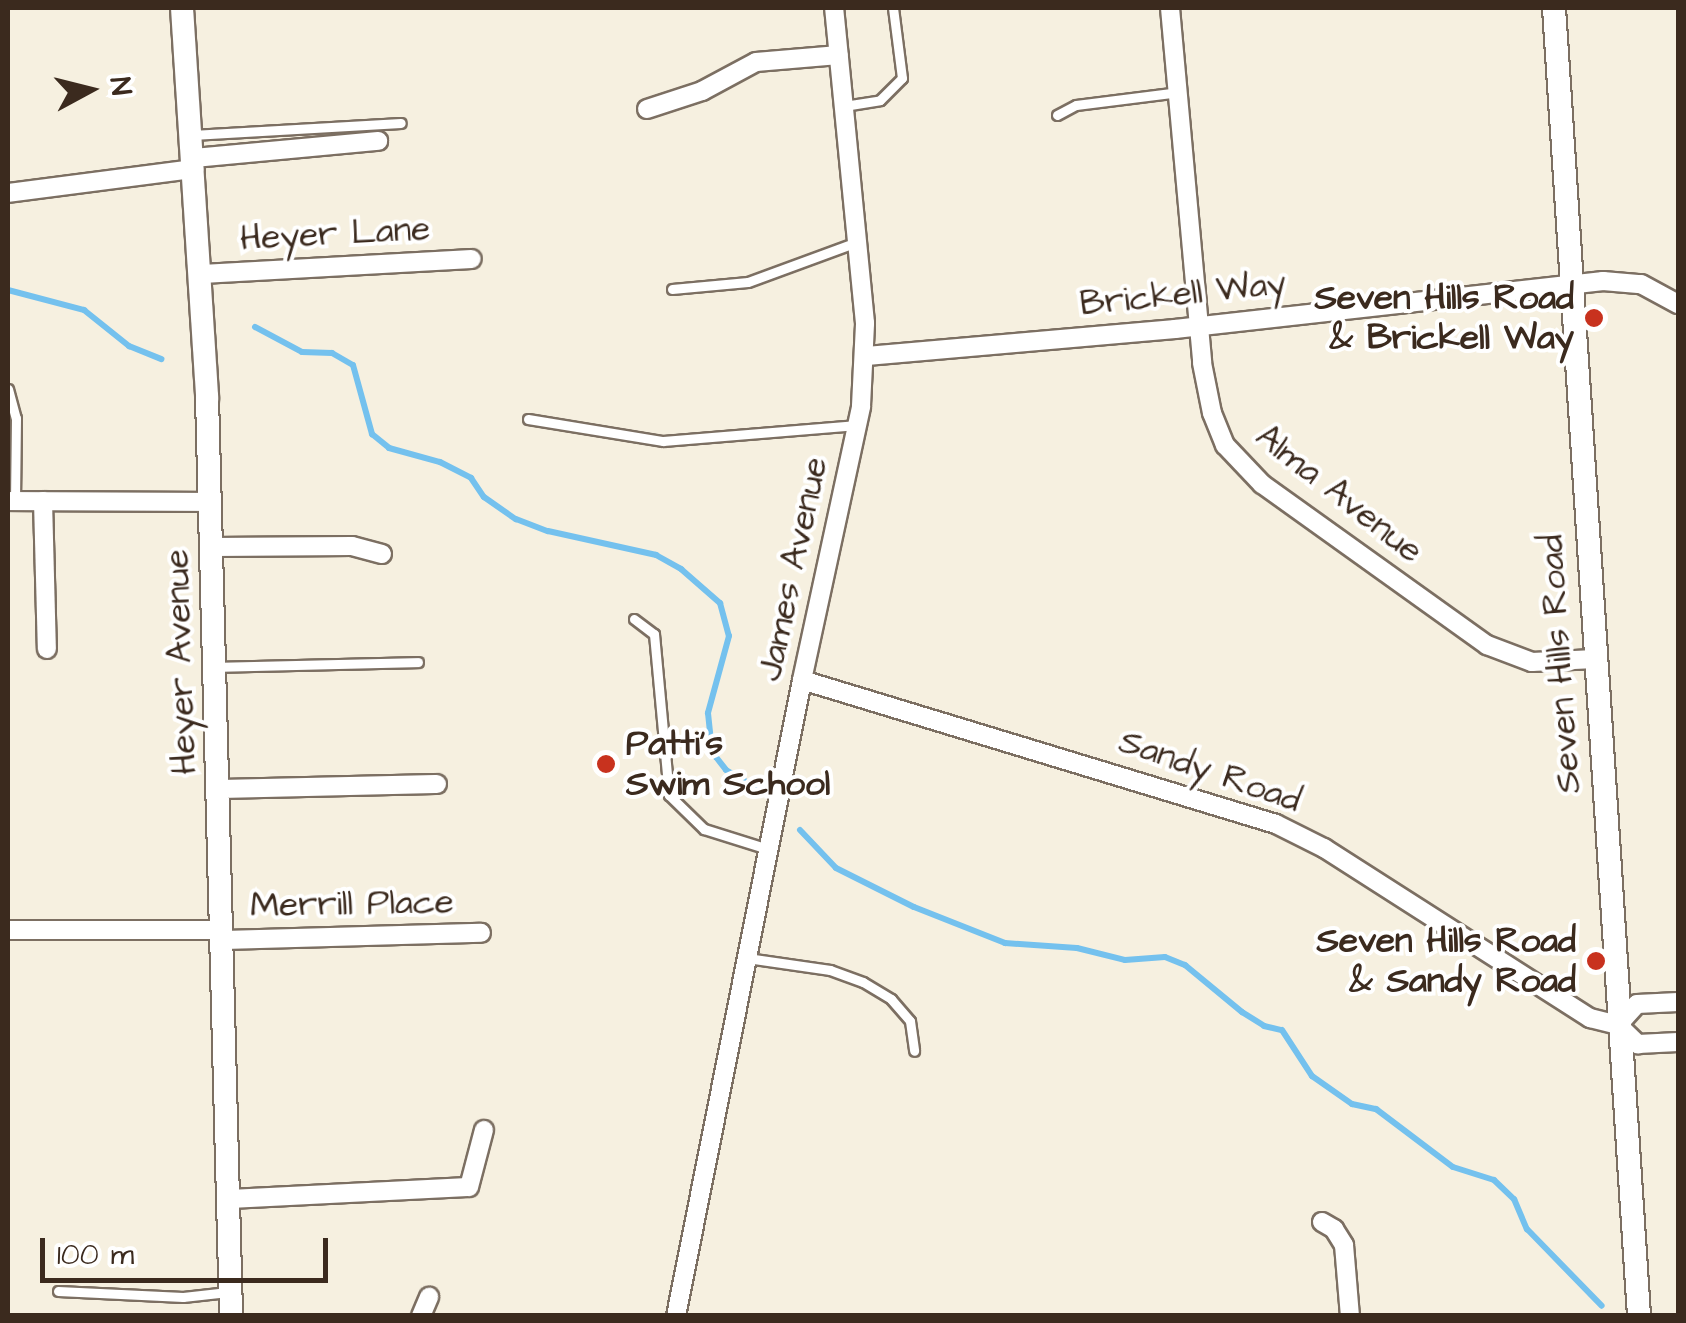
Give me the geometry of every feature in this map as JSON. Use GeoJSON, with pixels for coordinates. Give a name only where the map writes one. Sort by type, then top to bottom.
{"type":"FeatureCollection","features":[{"type":"Feature","properties":{"kind":"street","name":"Heyer Avenue"},"geometry":{"type":"LineString","coordinates":[[182,8],[202,274],[212,502],[232,1316]]}},
{"type":"Feature","properties":{"kind":"street","name":"James Avenue"},"geometry":{"type":"LineString","coordinates":[[676,1316],[802,680],[858,425],[866,356],[834,8]]}},
{"type":"Feature","properties":{"kind":"street","name":"Alma Avenue"},"geometry":{"type":"LineString","coordinates":[[1170,8],[1206,391],[1218,430],[1235,458],[1262,484],[1498,652],[1532,662],[1596,660]]}},
{"type":"Feature","properties":{"kind":"street","name":"Seven Hills Road"},"geometry":{"type":"LineString","coordinates":[[1554,8],[1638,1316]]}},
{"type":"Feature","properties":{"kind":"street"},"geometry":{"type":"LineString","coordinates":[[647,108],[702,91],[756,62],[839,56]]}},
{"type":"Feature","properties":{"kind":"street"},"geometry":{"type":"LineString","coordinates":[[8,193],[193,154],[378,140]]}},
{"type":"Feature","properties":{"kind":"street","name":"Heyer Lane"},"geometry":{"type":"LineString","coordinates":[[202,274],[472,259]]}},
{"type":"Feature","properties":{"kind":"street","name":"Brickell Way"},"geometry":{"type":"LineString","coordinates":[[866,356],[1199,326],[1571,284],[1641,284],[1678,304]]}},
{"type":"Feature","properties":{"kind":"street"},"geometry":{"type":"LineString","coordinates":[[11,501],[212,502]]}},
{"type":"Feature","properties":{"kind":"street"},"geometry":{"type":"LineString","coordinates":[[43,502],[47,649]]}},
{"type":"Feature","properties":{"kind":"street"},"geometry":{"type":"LineString","coordinates":[[213,548],[352,546],[382,554]]}},
{"type":"Feature","properties":{"kind":"street","name":"Sandy Road"},"geometry":{"type":"LineString","coordinates":[[802,680],[1276,824],[1324,848],[1558,999],[1595,1020],[1618,1025],[1638,1044],[1678,1042]]}},
{"type":"Feature","properties":{"kind":"street"},"geometry":{"type":"LineString","coordinates":[[220,789],[437,784]]}},
{"type":"Feature","properties":{"kind":"street","name":"Merrill Place"},"geometry":{"type":"LineString","coordinates":[[8,930],[481,934]]}},
{"type":"Feature","properties":{"kind":"street"},"geometry":{"type":"LineString","coordinates":[[1618,1025],[1637,1004],[1678,1002]]}},
{"type":"Feature","properties":{"kind":"street"},"geometry":{"type":"LineString","coordinates":[[229,1199],[469,1186],[484,1130]]}},
{"type":"Feature","properties":{"kind":"street"},"geometry":{"type":"LineString","coordinates":[[1322,1222],[1334,1229],[1344,1245],[1350,1316]]}},
{"type":"Feature","properties":{"kind":"street"},"geometry":{"type":"LineString","coordinates":[[421,1316],[429,1297]]}},
{"type":"Feature","properties":{"kind":"lane"},"geometry":{"type":"LineString","coordinates":[[844,106],[880,100],[902,78],[897,12],[893,8]]}},
{"type":"Feature","properties":{"kind":"lane"},"geometry":{"type":"LineString","coordinates":[[1057,114],[1076,105],[1179,92]]}},
{"type":"Feature","properties":{"kind":"lane"},"geometry":{"type":"LineString","coordinates":[[193,154],[401,123]]}},
{"type":"Feature","properties":{"kind":"lane"},"geometry":{"type":"LineString","coordinates":[[672,289],[748,282],[857,242]]}},
{"type":"Feature","properties":{"kind":"lane"},"geometry":{"type":"LineString","coordinates":[[8,388],[16,418],[11,501]]}},
{"type":"Feature","properties":{"kind":"lane"},"geometry":{"type":"LineString","coordinates":[[528,419],[662,441],[858,425]]}},
{"type":"Feature","properties":{"kind":"lane"},"geometry":{"type":"LineString","coordinates":[[634,620],[654,634],[669,795],[704,829],[768,850]]}},
{"type":"Feature","properties":{"kind":"lane"},"geometry":{"type":"LineString","coordinates":[[216,667],[418,662]]}},
{"type":"Feature","properties":{"kind":"lane"},"geometry":{"type":"LineString","coordinates":[[747,958],[830,970],[863,982],[891,999],[910,1021],[914,1052]]}},
{"type":"Feature","properties":{"kind":"lane"},"geometry":{"type":"LineString","coordinates":[[58,1290],[183,1297],[231,1291]]}},
{"type":"Feature","properties":{"kind":"waterway"},"geometry":{"type":"LineString","coordinates":[[8,290],[84,310],[129,346],[161,359]]}},
{"type":"Feature","properties":{"kind":"waterway"},"geometry":{"type":"LineString","coordinates":[[255,327],[302,352],[332,353],[353,365],[372,434],[389,448],[440,462],[471,478],[484,497],[516,519],[548,531],[656,555],[681,569],[720,603],[729,636],[708,713],[710,733],[716,757],[726,770],[755,787]]}},
{"type":"Feature","properties":{"kind":"waterway"},"geometry":{"type":"LineString","coordinates":[[800,830],[836,868],[914,907],[1005,943],[1077,948],[1125,960],[1165,957],[1185,965],[1242,1012],[1264,1026],[1282,1030],[1312,1076],[1352,1104],[1376,1109],[1453,1167],[1494,1180],[1514,1199],[1527,1229],[1602,1306]]}},
{"type":"Feature","properties":{"kind":"place","name":"Seven Hills Road & Brickell Way"},"geometry":{"type":"Point","coordinates":[1594,318]}},
{"type":"Feature","properties":{"kind":"place","name":"Patti's Swim School"},"geometry":{"type":"Point","coordinates":[606,764]}},
{"type":"Feature","properties":{"kind":"place","name":"Seven Hills Road & Sandy Road"},"geometry":{"type":"Point","coordinates":[1596,961]}}]}
